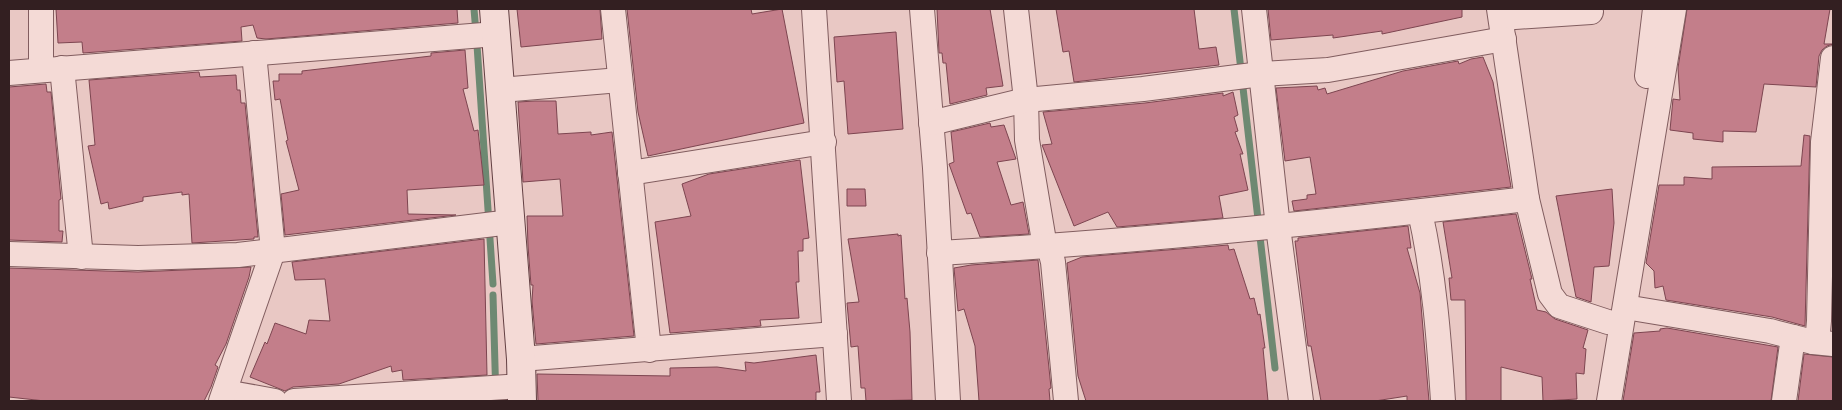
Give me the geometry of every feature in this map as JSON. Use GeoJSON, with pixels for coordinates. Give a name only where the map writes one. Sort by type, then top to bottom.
{"type":"FeatureCollection","features":[{"type":"Feature","properties":{"kind":"street"},"geometry":{"type":"LineString","coordinates":[[41,9],[81,257]]}},
{"type":"Feature","properties":{"kind":"street"},"geometry":{"type":"LineString","coordinates":[[613,9],[649,350]]}},
{"type":"Feature","properties":{"kind":"street"},"geometry":{"type":"LineString","coordinates":[[814,9],[840,401]]}},
{"type":"Feature","properties":{"kind":"street"},"geometry":{"type":"LineString","coordinates":[[922,9],[935,168],[948,401]]}},
{"type":"Feature","properties":{"kind":"street"},"geometry":{"type":"LineString","coordinates":[[1016,9],[1026,100],[1027,140],[1045,247],[1050,250],[1053,262],[1066,401]]}},
{"type":"Feature","properties":{"kind":"street"},"geometry":{"type":"LineString","coordinates":[[1254,9],[1278,227],[1301,401]]}},
{"type":"Feature","properties":{"kind":"street"},"geometry":{"type":"LineString","coordinates":[[1609,401],[1617,314],[1655,9]]}},
{"type":"Feature","properties":{"kind":"street"},"geometry":{"type":"LineString","coordinates":[[1595,401],[1617,314],[1674,9]]}},
{"type":"Feature","properties":{"kind":"street"},"geometry":{"type":"LineString","coordinates":[[930,123],[1026,100],[1262,74],[1328,70],[1501,22],[1591,12]]}},
{"type":"Feature","properties":{"kind":"street"},"geometry":{"type":"LineString","coordinates":[[9,73],[254,53],[495,21],[522,382]]}},
{"type":"Feature","properties":{"kind":"street"},"geometry":{"type":"LineString","coordinates":[[1501,22],[1527,199],[1550,294],[1559,306],[1813,341]]}},
{"type":"Feature","properties":{"kind":"street"},"geometry":{"type":"LineString","coordinates":[[254,53],[273,251],[223,397],[275,401]]}},
{"type":"Feature","properties":{"kind":"street"},"geometry":{"type":"LineString","coordinates":[[1784,401],[1818,332],[1823,142],[1833,58]]}},
{"type":"Feature","properties":{"kind":"street"},"geometry":{"type":"LineString","coordinates":[[501,90],[620,80]]}},
{"type":"Feature","properties":{"kind":"street"},"geometry":{"type":"LineString","coordinates":[[630,173],[824,142]]}},
{"type":"Feature","properties":{"kind":"street"},"geometry":{"type":"LineString","coordinates":[[939,253],[1045,247],[1278,227],[1527,199]]}},
{"type":"Feature","properties":{"kind":"street"},"geometry":{"type":"LineString","coordinates":[[1420,212],[1428,246],[1439,335],[1443,401]]}},
{"type":"Feature","properties":{"kind":"street"},"geometry":{"type":"LineString","coordinates":[[9,254],[81,257],[186,256],[273,251],[511,222]]}},
{"type":"Feature","properties":{"kind":"street"},"geometry":{"type":"LineString","coordinates":[[294,401],[522,382],[649,350],[835,334]]}},
{"type":"Feature","properties":{"kind":"building"},"geometry":{"type":"Polygon","coordinates":[[[56,9],[457,9],[458,23],[266,39],[257,38],[253,25],[241,27],[242,41],[83,53],[82,42],[58,43],[56,9]]]}},
{"type":"Feature","properties":{"kind":"building"},"geometry":{"type":"Polygon","coordinates":[[[517,9],[600,9],[602,39],[521,47],[517,9]]]}},
{"type":"Feature","properties":{"kind":"building"},"geometry":{"type":"Polygon","coordinates":[[[627,9],[751,9],[752,14],[782,9],[804,123],[648,156],[638,112],[627,9]]]}},
{"type":"Feature","properties":{"kind":"building"},"geometry":{"type":"Polygon","coordinates":[[[937,9],[990,9],[1003,86],[986,88],[987,95],[950,104],[946,63],[943,63],[942,53],[939,53],[937,9]]]}},
{"type":"Feature","properties":{"kind":"building"},"geometry":{"type":"Polygon","coordinates":[[[1056,9],[1194,9],[1199,49],[1216,47],[1219,65],[1074,82],[1069,51],[1063,52],[1056,9]]]}},
{"type":"Feature","properties":{"kind":"building"},"geometry":{"type":"Polygon","coordinates":[[[1268,9],[1462,9],[1462,17],[1382,34],[1382,31],[1333,38],[1333,35],[1271,40],[1268,9]]]}},
{"type":"Feature","properties":{"kind":"building"},"geometry":{"type":"Polygon","coordinates":[[[1687,9],[1830,9],[1824,44],[1833,44],[1822,50],[1819,56],[1816,87],[1764,84],[1756,132],[1723,131],[1723,142],[1693,139],[1693,133],[1670,130],[1673,99],[1680,100],[1678,68],[1687,9]]]}},
{"type":"Feature","properties":{"kind":"building"},"geometry":{"type":"Polygon","coordinates":[[[896,32],[903,129],[848,134],[844,81],[837,82],[834,37],[896,32]]]}},
{"type":"Feature","properties":{"kind":"building"},"geometry":{"type":"Polygon","coordinates":[[[465,50],[468,88],[463,89],[474,131],[478,130],[484,185],[407,190],[408,214],[456,215],[285,235],[281,194],[299,190],[286,141],[288,140],[280,99],[275,100],[273,81],[279,81],[279,74],[302,74],[302,71],[431,56],[431,53],[465,50]]]}},
{"type":"Feature","properties":{"kind":"building"},"geometry":{"type":"Polygon","coordinates":[[[1483,57],[1493,82],[1511,187],[1294,211],[1292,201],[1307,199],[1307,195],[1316,194],[1310,157],[1285,161],[1276,88],[1317,86],[1318,90],[1325,88],[1327,94],[1403,71],[1458,61],[1459,64],[1483,57]]]}},
{"type":"Feature","properties":{"kind":"building"},"geometry":{"type":"Polygon","coordinates":[[[199,72],[200,77],[236,75],[237,90],[240,90],[241,103],[245,103],[258,237],[254,237],[254,239],[192,243],[189,194],[182,195],[182,192],[143,197],[143,201],[109,209],[108,202],[101,204],[88,146],[95,145],[89,80],[199,72]]]}},
{"type":"Feature","properties":{"kind":"building"},"geometry":{"type":"Polygon","coordinates":[[[46,84],[47,92],[51,92],[61,199],[59,200],[59,231],[63,231],[62,242],[9,240],[9,87],[46,84]]]}},
{"type":"Feature","properties":{"kind":"building"},"geometry":{"type":"Polygon","coordinates":[[[1233,92],[1238,115],[1234,117],[1238,131],[1235,132],[1243,154],[1240,154],[1248,190],[1219,196],[1223,218],[1117,227],[1108,212],[1074,226],[1042,145],[1052,144],[1043,112],[1145,103],[1223,93],[1223,96],[1233,92]]]}},
{"type":"Feature","properties":{"kind":"building"},"geometry":{"type":"Polygon","coordinates":[[[556,101],[558,134],[591,132],[591,135],[612,132],[634,336],[536,344],[527,216],[563,216],[560,179],[523,182],[518,102],[556,101]]]}},
{"type":"Feature","properties":{"kind":"building"},"geometry":{"type":"Polygon","coordinates":[[[990,123],[991,127],[1004,125],[1016,159],[997,162],[1011,205],[1023,202],[1029,234],[980,237],[971,213],[967,214],[949,164],[954,162],[951,132],[990,123]]]}},
{"type":"Feature","properties":{"kind":"building"},"geometry":{"type":"Polygon","coordinates":[[[1804,135],[1810,136],[1805,326],[1772,317],[1666,300],[1663,286],[1655,288],[1654,271],[1646,263],[1659,185],[1684,185],[1684,177],[1712,179],[1712,167],[1801,166],[1804,135]]]}},
{"type":"Feature","properties":{"kind":"building"},"geometry":{"type":"Polygon","coordinates":[[[800,160],[809,238],[803,239],[803,251],[798,251],[799,282],[796,282],[799,318],[760,320],[761,326],[670,333],[655,222],[691,216],[682,184],[709,174],[800,160]]]}},
{"type":"Feature","properties":{"kind":"building"},"geometry":{"type":"Polygon","coordinates":[[[847,189],[865,189],[866,206],[847,206],[847,189]]]}},
{"type":"Feature","properties":{"kind":"building"},"geometry":{"type":"Polygon","coordinates":[[[1612,189],[1614,223],[1609,266],[1594,267],[1591,302],[1576,297],[1556,196],[1612,189]]]}},
{"type":"Feature","properties":{"kind":"building"},"geometry":{"type":"Polygon","coordinates":[[[1516,214],[1532,279],[1530,279],[1537,310],[1546,312],[1555,319],[1588,330],[1583,348],[1586,349],[1584,374],[1576,373],[1577,399],[1543,401],[1542,377],[1501,367],[1501,401],[1466,401],[1465,300],[1451,300],[1449,278],[1452,278],[1443,222],[1516,214]]]}},
{"type":"Feature","properties":{"kind":"building"},"geometry":{"type":"Polygon","coordinates":[[[1408,226],[1411,248],[1407,248],[1420,293],[1429,401],[1407,401],[1407,396],[1375,401],[1321,401],[1311,346],[1308,346],[1295,241],[1298,241],[1298,238],[1408,226]]]}},
{"type":"Feature","properties":{"kind":"building"},"geometry":{"type":"Polygon","coordinates":[[[898,234],[898,236],[901,235],[905,299],[907,298],[910,332],[912,400],[866,401],[865,388],[861,388],[858,346],[851,347],[847,303],[859,302],[848,239],[898,234]]]}},
{"type":"Feature","properties":{"kind":"building"},"geometry":{"type":"Polygon","coordinates":[[[484,239],[487,375],[403,380],[402,370],[392,372],[391,366],[339,384],[293,387],[285,391],[250,377],[265,342],[267,344],[275,323],[306,334],[309,320],[330,321],[325,279],[295,280],[292,262],[484,239]]]}},
{"type":"Feature","properties":{"kind":"building"},"geometry":{"type":"Polygon","coordinates":[[[1228,245],[1229,250],[1234,249],[1250,299],[1254,298],[1258,315],[1260,314],[1265,348],[1263,348],[1268,401],[1086,401],[1078,376],[1067,263],[1082,257],[1228,245]]]}},
{"type":"Feature","properties":{"kind":"building"},"geometry":{"type":"Polygon","coordinates":[[[1038,260],[1051,388],[1049,389],[1050,401],[979,401],[975,346],[964,309],[958,311],[954,268],[1038,260]]]}},
{"type":"Feature","properties":{"kind":"building"},"geometry":{"type":"Polygon","coordinates":[[[251,267],[226,344],[215,365],[218,367],[211,387],[204,401],[45,401],[9,397],[9,268],[138,272],[251,267]]]}},
{"type":"Feature","properties":{"kind":"building"},"geometry":{"type":"Polygon","coordinates":[[[1667,328],[1778,347],[1771,401],[1623,401],[1634,333],[1660,331],[1660,329],[1667,328]]]}},
{"type":"Feature","properties":{"kind":"building"},"geometry":{"type":"Polygon","coordinates":[[[1804,354],[1833,357],[1833,401],[1798,401],[1804,354]]]}},
{"type":"Feature","properties":{"kind":"building"},"geometry":{"type":"Polygon","coordinates":[[[816,355],[820,392],[816,392],[816,400],[813,401],[538,401],[537,374],[670,376],[670,368],[717,367],[746,371],[745,362],[754,363],[816,355]]]}},
{"type":"Feature","properties":{"kind":"waterway"},"geometry":{"type":"LineString","coordinates":[[474,9],[476,33]]}},
{"type":"Feature","properties":{"kind":"waterway"},"geometry":{"type":"LineString","coordinates":[[1234,9],[1275,368]]}},
{"type":"Feature","properties":{"kind":"waterway"},"geometry":{"type":"LineString","coordinates":[[477,45],[493,284]]}},
{"type":"Feature","properties":{"kind":"waterway"},"geometry":{"type":"LineString","coordinates":[[493,295],[496,401]]}}]}
